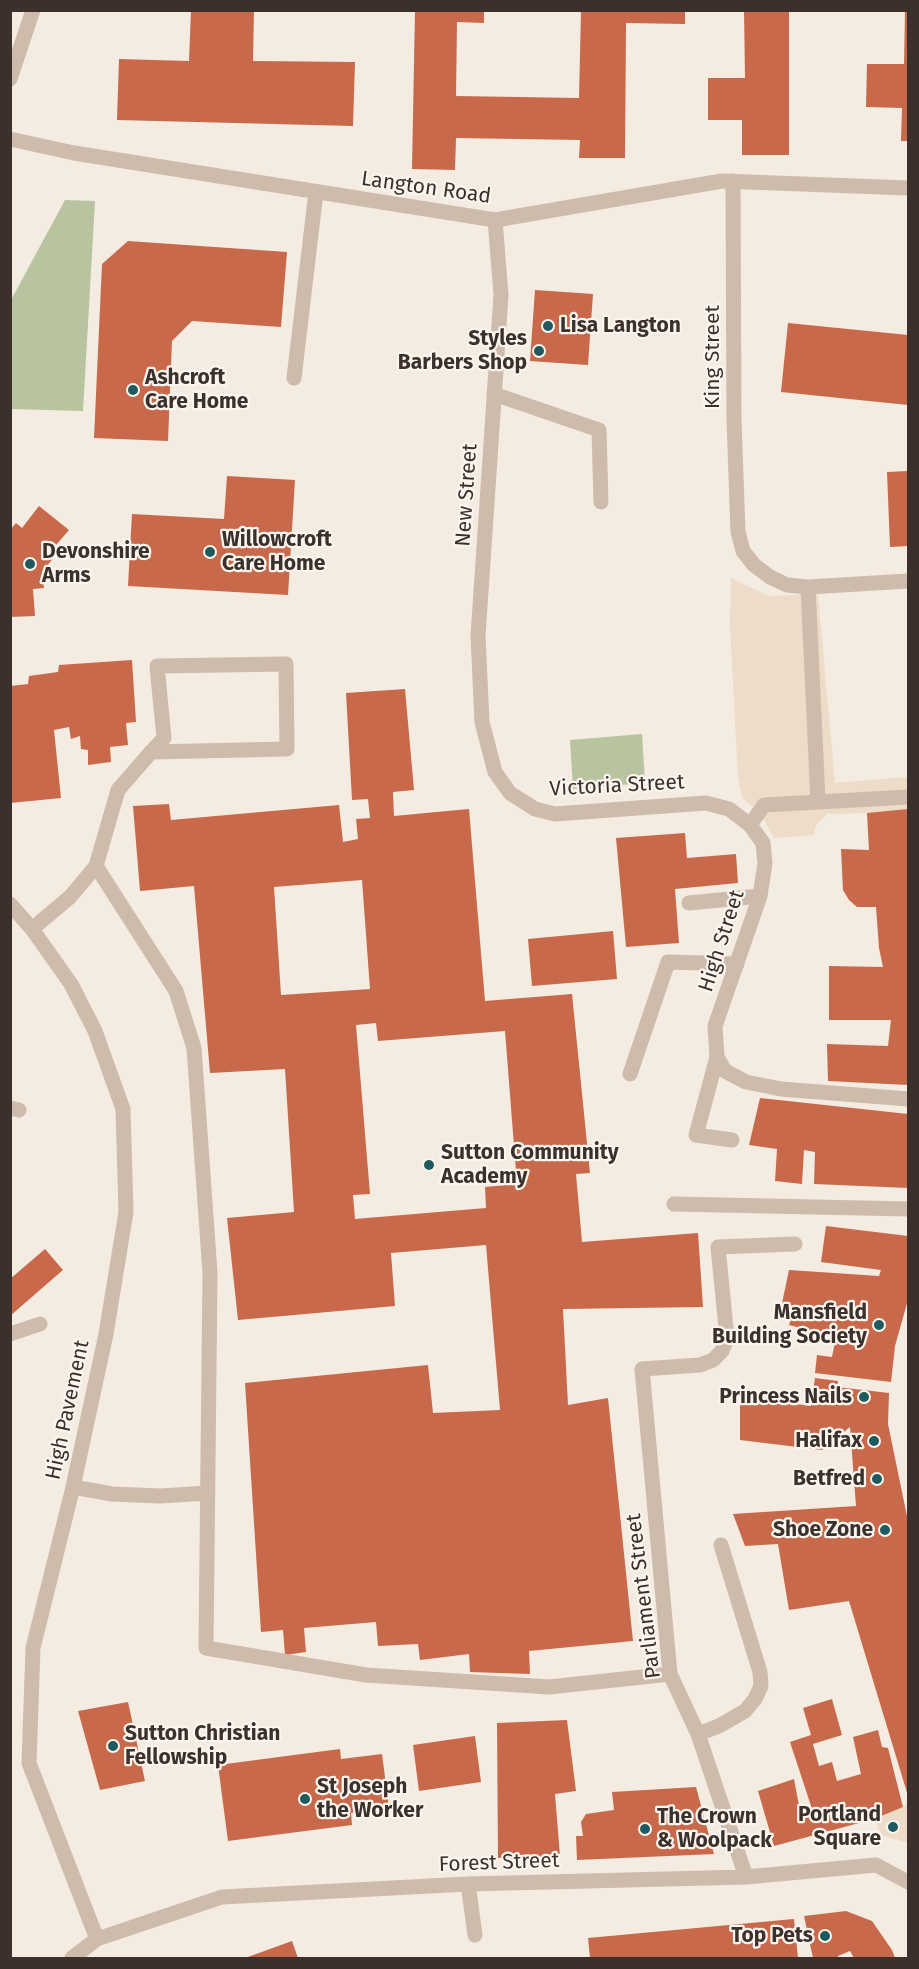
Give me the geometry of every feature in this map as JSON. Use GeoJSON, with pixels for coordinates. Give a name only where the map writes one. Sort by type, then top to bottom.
{"type":"FeatureCollection","features":[{"type":"Feature","properties":{"kind":"street"},"geometry":{"type":"LineString","coordinates":[[10,79],[33,10]]}},
{"type":"Feature","properties":{"kind":"street","name":"Langton Road"},"geometry":{"type":"LineString","coordinates":[[10,139],[52,149],[495,220],[722,181],[909,188]]}},
{"type":"Feature","properties":{"kind":"street","name":"King Street"},"geometry":{"type":"LineString","coordinates":[[733,181],[734,420],[738,532],[743,551],[754,566],[787,585],[808,587]]}},
{"type":"Feature","properties":{"kind":"street"},"geometry":{"type":"LineString","coordinates":[[294,378],[315,192]]}},
{"type":"Feature","properties":{"kind":"street","name":"New Street"},"geometry":{"type":"LineString","coordinates":[[495,220],[501,295],[478,636],[482,722],[495,772]]}},
{"type":"Feature","properties":{"kind":"street"},"geometry":{"type":"LineString","coordinates":[[495,394],[599,430],[601,502]]}},
{"type":"Feature","properties":{"kind":"street"},"geometry":{"type":"LineString","coordinates":[[818,801],[808,587],[909,581]]}},
{"type":"Feature","properties":{"kind":"street"},"geometry":{"type":"LineString","coordinates":[[32,929],[69,897],[96,866],[118,790],[151,752],[164,738],[157,666],[286,664],[287,749],[151,752]]}},
{"type":"Feature","properties":{"kind":"street","name":"Victoria Street"},"geometry":{"type":"LineString","coordinates":[[495,772],[510,793],[535,809],[555,814],[706,803],[729,809],[750,825]]}},
{"type":"Feature","properties":{"kind":"street"},"geometry":{"type":"LineString","coordinates":[[750,825],[764,805],[909,797]]}},
{"type":"Feature","properties":{"kind":"street","name":"High Street"},"geometry":{"type":"LineString","coordinates":[[750,825],[762,843],[765,864],[760,897],[715,1026],[717,1057],[726,1071],[747,1082],[781,1089],[909,1099]]}},
{"type":"Feature","properties":{"kind":"street"},"geometry":{"type":"LineString","coordinates":[[96,866],[176,991],[194,1048],[210,1273],[206,1648],[366,1675],[549,1687],[670,1674]]}},
{"type":"Feature","properties":{"kind":"street"},"geometry":{"type":"LineString","coordinates":[[689,903],[760,897]]}},
{"type":"Feature","properties":{"kind":"street","name":"High Pavement"},"geometry":{"type":"LineString","coordinates":[[10,904],[32,929],[71,984],[95,1031],[123,1109],[126,1212],[106,1334],[73,1487],[33,1648],[29,1763],[97,1939]]}},
{"type":"Feature","properties":{"kind":"street"},"geometry":{"type":"LineString","coordinates":[[630,1074],[668,962],[736,964]]}},
{"type":"Feature","properties":{"kind":"street"},"geometry":{"type":"LineString","coordinates":[[717,1057],[696,1136],[732,1140]]}},
{"type":"Feature","properties":{"kind":"street"},"geometry":{"type":"LineString","coordinates":[[674,1204],[909,1209]]}},
{"type":"Feature","properties":{"kind":"street","name":"Parliament Street"},"geometry":{"type":"LineString","coordinates":[[746,1877],[698,1734],[670,1674],[642,1369],[700,1365],[713,1360],[722,1351],[727,1338],[718,1247],[795,1244]]}},
{"type":"Feature","properties":{"kind":"street"},"geometry":{"type":"LineString","coordinates":[[10,1334],[40,1324]]}},
{"type":"Feature","properties":{"kind":"street"},"geometry":{"type":"LineString","coordinates":[[73,1487],[111,1494],[160,1496],[208,1493]]}},
{"type":"Feature","properties":{"kind":"street"},"geometry":{"type":"LineString","coordinates":[[698,1734],[719,1726],[745,1711],[755,1699],[761,1686],[760,1672],[721,1545]]}},
{"type":"Feature","properties":{"kind":"street","name":"Forest Street"},"geometry":{"type":"LineString","coordinates":[[97,1939],[222,1897],[468,1884],[746,1877],[876,1865],[907,1881]]}},
{"type":"Feature","properties":{"kind":"street"},"geometry":{"type":"LineString","coordinates":[[468,1884],[475,1935]]}},
{"type":"Feature","properties":{"kind":"street"},"geometry":{"type":"LineString","coordinates":[[72,1959],[97,1939]]}},
{"type":"Feature","properties":{"kind":"green space"},"geometry":{"type":"Polygon","coordinates":[[[65,200],[95,201],[83,411],[11,409],[11,300],[65,200]]]}},
{"type":"Feature","properties":{"kind":"green space"},"geometry":{"type":"Polygon","coordinates":[[[642,734],[645,783],[573,789],[570,740],[642,734]]]}},
{"type":"Feature","properties":{"kind":"shaded area"},"geometry":{"type":"Polygon","coordinates":[[[731,578],[769,596],[818,594],[835,783],[908,777],[908,809],[827,814],[816,825],[814,835],[774,838],[760,812],[742,798],[738,777],[730,624],[731,578]]]}},
{"type":"Feature","properties":{"kind":"shaded area","name":"Portland Square"},"geometry":{"type":"Polygon","coordinates":[[[908,1804],[908,1843],[882,1835],[874,1819],[908,1804]]]}},
{"type":"Feature","properties":{"kind":"building"},"geometry":{"type":"Polygon","coordinates":[[[191,10],[254,10],[253,61],[355,62],[353,126],[117,120],[119,59],[189,61],[191,10]]]}},
{"type":"Feature","properties":{"kind":"building"},"geometry":{"type":"Polygon","coordinates":[[[415,10],[484,10],[484,23],[457,22],[456,96],[579,98],[581,10],[685,10],[685,24],[626,23],[625,158],[579,158],[580,140],[456,138],[455,170],[412,169],[415,10]]]}},
{"type":"Feature","properties":{"kind":"building"},"geometry":{"type":"Polygon","coordinates":[[[744,10],[789,10],[789,155],[742,155],[742,120],[708,120],[708,78],[745,78],[744,10]]]}},
{"type":"Feature","properties":{"kind":"building"},"geometry":{"type":"Polygon","coordinates":[[[905,10],[908,10],[908,141],[901,141],[902,108],[866,107],[867,64],[904,64],[905,10]]]}},
{"type":"Feature","properties":{"kind":"building","name":"Ashcroft Care Home"},"geometry":{"type":"Polygon","coordinates":[[[128,241],[287,252],[281,327],[192,321],[172,341],[168,441],[94,438],[102,264],[128,241]]]}},
{"type":"Feature","properties":{"kind":"building"},"geometry":{"type":"Polygon","coordinates":[[[535,290],[593,294],[588,365],[530,361],[535,290]]]}},
{"type":"Feature","properties":{"kind":"building"},"geometry":{"type":"Polygon","coordinates":[[[788,323],[908,335],[908,405],[781,392],[788,323]]]}},
{"type":"Feature","properties":{"kind":"building"},"geometry":{"type":"Polygon","coordinates":[[[908,471],[908,546],[890,547],[887,472],[908,471]]]}},
{"type":"Feature","properties":{"kind":"building","name":"Willowcroft Care Home"},"geometry":{"type":"Polygon","coordinates":[[[227,476],[295,480],[288,595],[128,586],[132,514],[224,519],[227,476]]]}},
{"type":"Feature","properties":{"kind":"building","name":"Devonshire Arms"},"geometry":{"type":"Polygon","coordinates":[[[39,506],[69,530],[50,552],[55,556],[42,572],[44,588],[33,589],[35,616],[10,617],[10,530],[16,523],[22,528],[39,506]]]}},
{"type":"Feature","properties":{"kind":"building"},"geometry":{"type":"Polygon","coordinates":[[[132,660],[136,722],[126,723],[128,745],[110,747],[111,762],[88,765],[88,750],[81,749],[80,736],[71,739],[69,727],[54,730],[61,798],[10,803],[10,686],[28,684],[29,676],[58,672],[59,665],[132,660]]]}},
{"type":"Feature","properties":{"kind":"building"},"geometry":{"type":"Polygon","coordinates":[[[405,689],[414,790],[393,792],[394,816],[469,809],[485,1001],[572,994],[590,1173],[576,1174],[582,1242],[698,1233],[703,1307],[563,1309],[568,1405],[608,1398],[633,1641],[529,1651],[530,1674],[470,1672],[469,1654],[420,1660],[418,1644],[378,1646],[376,1622],[304,1628],[306,1652],[285,1655],[283,1630],[261,1632],[245,1383],[428,1365],[433,1413],[500,1410],[486,1245],[391,1253],[395,1306],[238,1320],[227,1218],[294,1212],[285,1069],[210,1073],[194,886],[140,891],[133,806],[169,804],[171,820],[339,805],[343,842],[358,839],[356,819],[370,818],[368,799],[352,800],[346,693],[405,689]],[[362,880],[274,887],[281,995],[370,989],[362,880]],[[376,1023],[356,1025],[370,1194],[353,1195],[355,1219],[486,1208],[485,1187],[517,1184],[505,1031],[378,1041],[376,1023]]]}},
{"type":"Feature","properties":{"kind":"building"},"geometry":{"type":"Polygon","coordinates":[[[908,809],[908,1085],[828,1081],[827,1044],[888,1046],[891,1020],[829,1020],[829,966],[883,967],[876,907],[857,907],[849,900],[843,890],[841,849],[869,850],[867,813],[908,809]]]}},
{"type":"Feature","properties":{"kind":"building"},"geometry":{"type":"Polygon","coordinates":[[[685,833],[687,858],[736,854],[738,883],[675,889],[679,943],[626,947],[616,838],[685,833]]]}},
{"type":"Feature","properties":{"kind":"building"},"geometry":{"type":"Polygon","coordinates":[[[613,931],[617,979],[532,986],[528,939],[613,931]]]}},
{"type":"Feature","properties":{"kind":"building"},"geometry":{"type":"Polygon","coordinates":[[[760,1098],[908,1114],[908,1188],[814,1184],[815,1152],[804,1150],[802,1184],[775,1181],[777,1149],[749,1145],[760,1098]]]}},
{"type":"Feature","properties":{"kind":"building"},"geometry":{"type":"Polygon","coordinates":[[[826,1226],[908,1236],[908,1300],[895,1346],[891,1382],[815,1373],[817,1355],[832,1357],[836,1337],[789,1325],[795,1308],[781,1308],[789,1270],[879,1276],[881,1270],[821,1262],[826,1226]]]}},
{"type":"Feature","properties":{"kind":"building"},"geometry":{"type":"Polygon","coordinates":[[[45,1249],[63,1270],[10,1316],[10,1279],[45,1249]]]}},
{"type":"Feature","properties":{"kind":"building"},"geometry":{"type":"Polygon","coordinates":[[[815,1378],[838,1381],[837,1387],[889,1393],[888,1424],[908,1521],[908,1796],[849,1601],[789,1610],[778,1544],[745,1546],[733,1514],[856,1506],[850,1427],[822,1450],[740,1440],[740,1401],[775,1401],[811,1406],[815,1378]]]}},
{"type":"Feature","properties":{"kind":"building"},"geometry":{"type":"Polygon","coordinates":[[[832,1699],[842,1735],[813,1744],[819,1766],[832,1762],[837,1781],[861,1774],[853,1737],[878,1730],[882,1747],[888,1748],[903,1807],[874,1819],[774,1846],[758,1791],[794,1779],[800,1811],[812,1809],[790,1742],[811,1735],[803,1708],[832,1699]]]}},
{"type":"Feature","properties":{"kind":"building","name":"Sutton Christian Fellowship"},"geometry":{"type":"Polygon","coordinates":[[[128,1702],[145,1781],[100,1790],[78,1711],[128,1702]]]}},
{"type":"Feature","properties":{"kind":"building"},"geometry":{"type":"Polygon","coordinates":[[[567,1720],[576,1791],[555,1794],[560,1856],[498,1858],[497,1723],[567,1720]]]}},
{"type":"Feature","properties":{"kind":"building"},"geometry":{"type":"Polygon","coordinates":[[[475,1736],[481,1782],[419,1791],[413,1745],[475,1736]]]}},
{"type":"Feature","properties":{"kind":"building","name":"St Joseph the Worker"},"geometry":{"type":"Polygon","coordinates":[[[340,1749],[341,1759],[382,1754],[389,1808],[351,1813],[352,1825],[228,1841],[218,1765],[340,1749]]]}},
{"type":"Feature","properties":{"kind":"building","name":"The Crown & Woolpack"},"geometry":{"type":"Polygon","coordinates":[[[696,1787],[714,1854],[577,1860],[576,1836],[583,1836],[581,1822],[586,1814],[614,1810],[612,1792],[696,1787]]]}},
{"type":"Feature","properties":{"kind":"building"},"geometry":{"type":"Polygon","coordinates":[[[846,1911],[872,1921],[895,1958],[854,1958],[850,1951],[838,1956],[839,1958],[813,1958],[804,1916],[846,1911]]]}},
{"type":"Feature","properties":{"kind":"building"},"geometry":{"type":"Polygon","coordinates":[[[794,1919],[798,1958],[590,1958],[588,1938],[794,1919]]]}},
{"type":"Feature","properties":{"kind":"building"},"geometry":{"type":"Polygon","coordinates":[[[292,1941],[298,1958],[245,1958],[292,1941]]]}},
{"type":"Feature","properties":{"kind":"place","name":"Lisa Langton"},"geometry":{"type":"Point","coordinates":[548,326]}},
{"type":"Feature","properties":{"kind":"place","name":"Styles Barbers Shop"},"geometry":{"type":"Point","coordinates":[539,351]}},
{"type":"Feature","properties":{"kind":"place","name":"Ashcroft Care Home"},"geometry":{"type":"Point","coordinates":[133,390]}},
{"type":"Feature","properties":{"kind":"place","name":"Willowcroft Care Home"},"geometry":{"type":"Point","coordinates":[210,552]}},
{"type":"Feature","properties":{"kind":"place","name":"Devonshire Arms"},"geometry":{"type":"Point","coordinates":[30,564]}},
{"type":"Feature","properties":{"kind":"place","name":"Sutton Community Academy"},"geometry":{"type":"Point","coordinates":[429,1165]}},
{"type":"Feature","properties":{"kind":"place","name":"Mansfield Building Society"},"geometry":{"type":"Point","coordinates":[879,1325]}},
{"type":"Feature","properties":{"kind":"place","name":"Princess Nails"},"geometry":{"type":"Point","coordinates":[864,1397]}},
{"type":"Feature","properties":{"kind":"place","name":"Halifax"},"geometry":{"type":"Point","coordinates":[874,1441]}},
{"type":"Feature","properties":{"kind":"place","name":"Betfred"},"geometry":{"type":"Point","coordinates":[877,1479]}},
{"type":"Feature","properties":{"kind":"place","name":"Shoe Zone"},"geometry":{"type":"Point","coordinates":[885,1530]}},
{"type":"Feature","properties":{"kind":"place","name":"Sutton Christian Fellowship"},"geometry":{"type":"Point","coordinates":[113,1746]}},
{"type":"Feature","properties":{"kind":"place","name":"St Joseph the Worker"},"geometry":{"type":"Point","coordinates":[305,1799]}},
{"type":"Feature","properties":{"kind":"place","name":"Portland Square"},"geometry":{"type":"Point","coordinates":[893,1827]}},
{"type":"Feature","properties":{"kind":"place","name":"The Crown & Woolpack"},"geometry":{"type":"Point","coordinates":[645,1829]}},
{"type":"Feature","properties":{"kind":"place","name":"Top Pets"},"geometry":{"type":"Point","coordinates":[825,1936]}}]}
